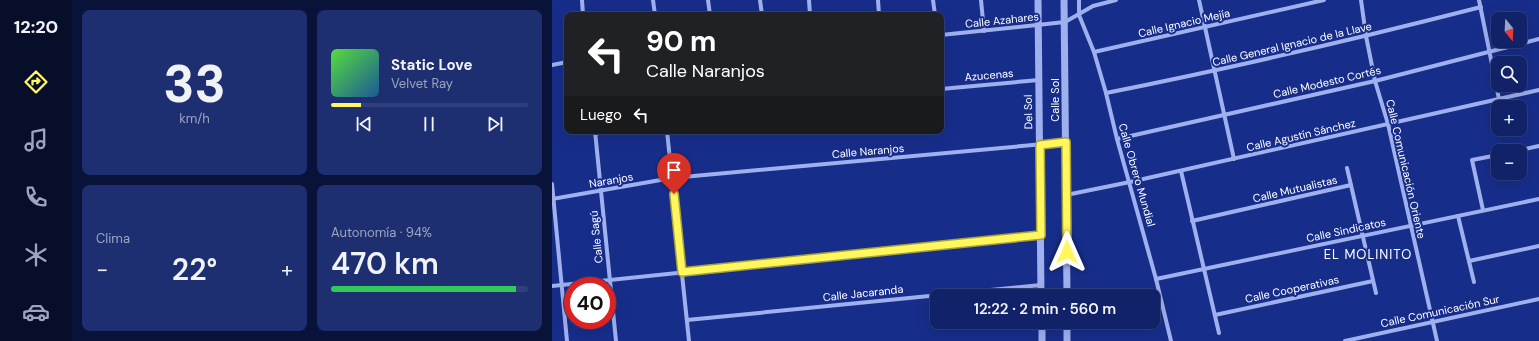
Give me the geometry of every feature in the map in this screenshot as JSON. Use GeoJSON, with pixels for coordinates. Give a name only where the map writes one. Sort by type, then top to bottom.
{"type":"FeatureCollection","features":[{"type":"Feature","properties":{"kind":"street"},"geometry":{"type":"LineString","coordinates":[[582,0],[583,12]]}},
{"type":"Feature","properties":{"kind":"street"},"geometry":{"type":"LineString","coordinates":[[653,0],[655,12]]}},
{"type":"Feature","properties":{"kind":"street"},"geometry":{"type":"LineString","coordinates":[[708,0],[710,12]]}},
{"type":"Feature","properties":{"kind":"street"},"geometry":{"type":"LineString","coordinates":[[760,0],[762,12]]}},
{"type":"Feature","properties":{"kind":"street"},"geometry":{"type":"LineString","coordinates":[[809,0],[810,12]]}},
{"type":"Feature","properties":{"kind":"street"},"geometry":{"type":"LineString","coordinates":[[878,0],[879,12]]}},
{"type":"Feature","properties":{"kind":"street"},"geometry":{"type":"LineString","coordinates":[[933,0],[935,12]]}},
{"type":"Feature","properties":{"kind":"street"},"geometry":{"type":"LineString","coordinates":[[981,0],[984,31]]}},
{"type":"Feature","properties":{"kind":"street","name":"Del Sol"},"geometry":{"type":"LineString","coordinates":[[1038,0],[1041,289]]}},
{"type":"Feature","properties":{"kind":"street","name":"Calle Sol"},"geometry":{"type":"LineString","coordinates":[[1064,0],[1067,289]]}},
{"type":"Feature","properties":{"kind":"street"},"geometry":{"type":"LineString","coordinates":[[1079,0],[1079,15]]}},
{"type":"Feature","properties":{"kind":"street"},"geometry":{"type":"LineString","coordinates":[[1065,22],[1093,6],[1116,0]]}},
{"type":"Feature","properties":{"kind":"street"},"geometry":{"type":"LineString","coordinates":[[1199,0],[1234,159]]}},
{"type":"Feature","properties":{"kind":"street","name":"Calle Ignacio Mejía"},"geometry":{"type":"LineString","coordinates":[[1094,52],[1324,0]]}},
{"type":"Feature","properties":{"kind":"street","name":"Calle Comunicación Oriente"},"geometry":{"type":"LineString","coordinates":[[1362,0],[1366,36],[1375,80],[1388,124],[1437,341]]}},
{"type":"Feature","properties":{"kind":"street"},"geometry":{"type":"LineString","coordinates":[[1479,0],[1499,99]]}},
{"type":"Feature","properties":{"kind":"street","name":"Calle General Ignacio de la Llave"},"geometry":{"type":"LineString","coordinates":[[1106,93],[1215,71],[1366,36],[1481,7]]}},
{"type":"Feature","properties":{"kind":"street","name":"Calle Obrero Mundial"},"geometry":{"type":"LineString","coordinates":[[1079,15],[1094,52],[1106,93],[1117,139],[1156,279],[1171,341]]}},
{"type":"Feature","properties":{"kind":"street","name":"Calle Azahares"},"geometry":{"type":"LineString","coordinates":[[944,35],[1065,22]]}},
{"type":"Feature","properties":{"kind":"street","name":"Calle Modesto Cortés"},"geometry":{"type":"LineString","coordinates":[[1117,139],[1375,80],[1539,39]]}},
{"type":"Feature","properties":{"kind":"street"},"geometry":{"type":"LineString","coordinates":[[552,65],[564,63]]}},
{"type":"Feature","properties":{"kind":"street","name":"Azucenas"},"geometry":{"type":"LineString","coordinates":[[944,89],[1039,80]]}},
{"type":"Feature","properties":{"kind":"street","name":"Calle Agustín Sánchez"},"geometry":{"type":"LineString","coordinates":[[1066,195],[1180,171],[1539,90]]}},
{"type":"Feature","properties":{"kind":"street","name":"Calle Sagú"},"geometry":{"type":"LineString","coordinates":[[595,134],[610,277]]}},
{"type":"Feature","properties":{"kind":"street"},"geometry":{"type":"LineString","coordinates":[[667,134],[689,341]]}},
{"type":"Feature","properties":{"kind":"street","name":"Calle Naranjos"},"geometry":{"type":"LineString","coordinates":[[672,178],[1066,142]]}},
{"type":"Feature","properties":{"kind":"street"},"geometry":{"type":"LineString","coordinates":[[1527,149],[1539,146]]}},
{"type":"Feature","properties":{"kind":"street"},"geometry":{"type":"LineString","coordinates":[[1483,210],[1472,160],[1491,156]]}},
{"type":"Feature","properties":{"kind":"street"},"geometry":{"type":"LineString","coordinates":[[1347,168],[1351,185]]}},
{"type":"Feature","properties":{"kind":"street"},"geometry":{"type":"LineString","coordinates":[[1180,171],[1219,333]]}},
{"type":"Feature","properties":{"kind":"street","name":"Naranjos"},"geometry":{"type":"LineString","coordinates":[[553,199],[601,192],[672,178]]}},
{"type":"Feature","properties":{"kind":"street"},"geometry":{"type":"LineString","coordinates":[[552,184],[567,341]]}},
{"type":"Feature","properties":{"kind":"street","name":"Calle Mutualistas"},"geometry":{"type":"LineString","coordinates":[[1192,221],[1351,185],[1363,236]]}},
{"type":"Feature","properties":{"kind":"street","name":"Calle Sindicatos"},"geometry":{"type":"LineString","coordinates":[[1156,279],[1539,199]]}},
{"type":"Feature","properties":{"kind":"street"},"geometry":{"type":"LineString","coordinates":[[1458,216],[1474,282]]}},
{"type":"Feature","properties":{"kind":"street"},"geometry":{"type":"LineString","coordinates":[[616,279],[1041,235]]}},
{"type":"Feature","properties":{"kind":"street"},"geometry":{"type":"LineString","coordinates":[[1363,236],[1376,293]]}},
{"type":"Feature","properties":{"kind":"street"},"geometry":{"type":"LineString","coordinates":[[1469,261],[1539,246]]}},
{"type":"Feature","properties":{"kind":"street","name":"Calle Cooperativas"},"geometry":{"type":"LineString","coordinates":[[1215,315],[1374,281]]}},
{"type":"Feature","properties":{"kind":"street","name":"Calle Jacaranda"},"geometry":{"type":"LineString","coordinates":[[687,320],[1041,284]]}},
{"type":"Feature","properties":{"kind":"street"},"geometry":{"type":"LineString","coordinates":[[552,286],[562,285]]}},
{"type":"Feature","properties":{"kind":"street","name":"Calle Comunicación Sur"},"geometry":{"type":"LineString","coordinates":[[1345,341],[1539,299]]}},
{"type":"Feature","properties":{"kind":"street","name":"Calle Sagú"},"geometry":{"type":"LineString","coordinates":[[615,329],[616,341]]}},
{"type":"Feature","properties":{"kind":"street"},"geometry":{"type":"LineString","coordinates":[[1042,329],[1042,341]]}},
{"type":"Feature","properties":{"kind":"street"},"geometry":{"type":"LineString","coordinates":[[1067,329],[1067,341]]}},
{"type":"Feature","properties":{"kind":"district","name":"EL MOLINITO"},"geometry":{"type":"Point","coordinates":[1368,254]}},
{"type":"Feature","properties":{"kind":"route"},"geometry":{"type":"LineString","coordinates":[[674,194],[682,272],[1041,235],[1040,145],[1066,142],[1067,252]]}}]}
